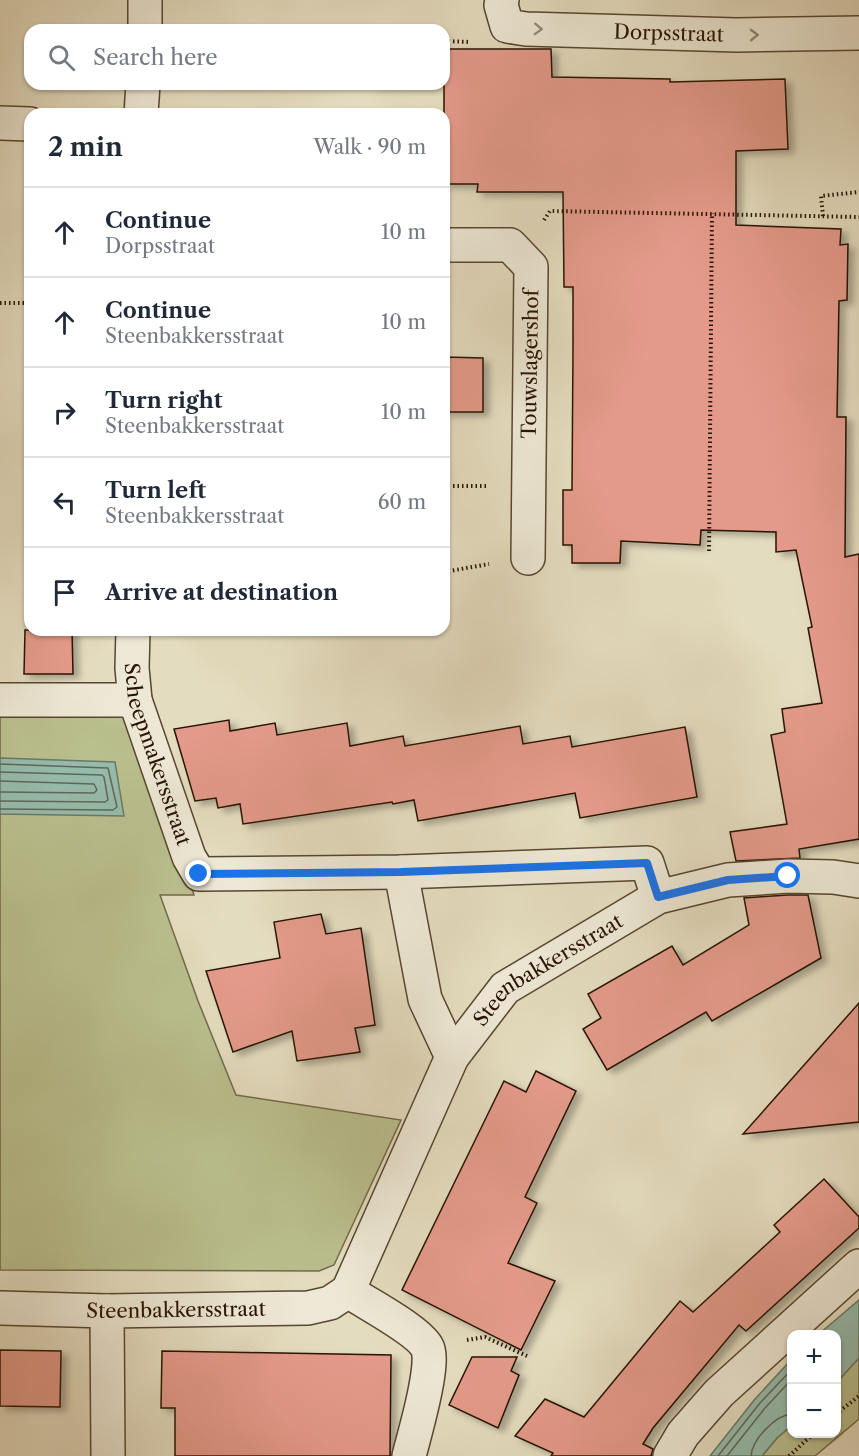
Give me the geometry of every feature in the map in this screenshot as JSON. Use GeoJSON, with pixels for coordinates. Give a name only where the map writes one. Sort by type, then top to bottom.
{"type":"FeatureCollection","features":[{"type":"Feature","properties":{"kind":"street"},"geometry":{"type":"LineString","coordinates":[[145,0],[145,24]]}},
{"type":"Feature","properties":{"kind":"street","name":"Dorpsstraat"},"geometry":{"type":"LineString","coordinates":[[502,0],[501,5],[507,26],[526,29],[858,41]]}},
{"type":"Feature","properties":{"kind":"street"},"geometry":{"type":"LineString","coordinates":[[141,108],[143,90]]}},
{"type":"Feature","properties":{"kind":"street"},"geometry":{"type":"LineString","coordinates":[[0,123],[24,124]]}},
{"type":"Feature","properties":{"kind":"street"},"geometry":{"type":"LineString","coordinates":[[450,245],[510,245],[520,255]]}},
{"type":"Feature","properties":{"kind":"street","name":"Touwslagershof"},"geometry":{"type":"LineString","coordinates":[[520,255],[531,267],[528,558]]}},
{"type":"Feature","properties":{"kind":"street","name":"Scheepmakersstraat"},"geometry":{"type":"LineString","coordinates":[[133,636],[132,668],[135,700],[189,857],[199,874],[401,872]]}},
{"type":"Feature","properties":{"kind":"street"},"geometry":{"type":"LineString","coordinates":[[0,700],[135,700]]}},
{"type":"Feature","properties":{"kind":"street"},"geometry":{"type":"LineString","coordinates":[[452,1057],[424,999],[401,872],[647,863],[658,897]]}},
{"type":"Feature","properties":{"kind":"street","name":"Steenbakkersstraat"},"geometry":{"type":"LineString","coordinates":[[0,1308],[107,1311],[308,1308],[330,1303],[348,1291],[452,1057],[505,988],[658,897],[728,880],[788,876],[859,881]]}},
{"type":"Feature","properties":{"kind":"street"},"geometry":{"type":"LineString","coordinates":[[670,1456],[684,1434],[719,1394],[859,1266]]}},
{"type":"Feature","properties":{"kind":"street"},"geometry":{"type":"LineString","coordinates":[[348,1291],[419,1336],[428,1348],[430,1364],[409,1456]]}},
{"type":"Feature","properties":{"kind":"street"},"geometry":{"type":"LineString","coordinates":[[107,1311],[108,1456]]}},
{"type":"Feature","properties":{"kind":"path"},"geometry":{"type":"LineString","coordinates":[[823,216],[821,196],[859,192]]}},
{"type":"Feature","properties":{"kind":"path"},"geometry":{"type":"LineString","coordinates":[[520,255],[550,211],[859,217]]}},
{"type":"Feature","properties":{"kind":"path"},"geometry":{"type":"LineString","coordinates":[[709,551],[712,213]]}},
{"type":"Feature","properties":{"kind":"path"},"geometry":{"type":"LineString","coordinates":[[0,303],[24,303]]}},
{"type":"Feature","properties":{"kind":"path"},"geometry":{"type":"LineString","coordinates":[[428,1348],[485,1336],[527,1356]]}},
{"type":"Feature","properties":{"kind":"path"},"geometry":{"type":"LineString","coordinates":[[841,1411],[859,1396]]}},
{"type":"Feature","properties":{"kind":"path"},"geometry":{"type":"LineString","coordinates":[[789,1456],[809,1438]]}},
{"type":"Feature","properties":{"kind":"shaded area"},"geometry":{"type":"Polygon","coordinates":[[[130,709],[194,895],[160,895],[198,1001],[236,1095],[401,1120],[334,1265],[319,1271],[0,1270],[0,710],[130,709]]]}},
{"type":"Feature","properties":{"kind":"shaded area"},"geometry":{"type":"Polygon","coordinates":[[[859,1358],[859,1419],[841,1434],[841,1384],[841,1378],[859,1358]]]}},
{"type":"Feature","properties":{"kind":"shaded area"},"geometry":{"type":"Polygon","coordinates":[[[787,1429],[787,1438],[836,1438],[815,1456],[762,1456],[787,1429]]]}},
{"type":"Feature","properties":{"kind":"water"},"geometry":{"type":"Polygon","coordinates":[[[0,758],[115,762],[124,816],[0,814],[0,758]]]}},
{"type":"Feature","properties":{"kind":"water"},"geometry":{"type":"Polygon","coordinates":[[[859,1300],[859,1358],[841,1378],[841,1330],[824,1330],[859,1300]]]}},
{"type":"Feature","properties":{"kind":"water"},"geometry":{"type":"Polygon","coordinates":[[[787,1364],[787,1429],[762,1456],[710,1456],[755,1399],[787,1364]]]}},
{"type":"Feature","properties":{"kind":"building"},"geometry":{"type":"Polygon","coordinates":[[[450,49],[551,49],[552,77],[670,79],[670,82],[785,79],[788,149],[736,151],[736,225],[841,229],[840,245],[848,244],[847,300],[839,301],[837,417],[846,417],[845,557],[859,554],[859,839],[799,849],[800,858],[736,861],[730,832],[787,824],[771,735],[785,732],[782,709],[822,703],[808,628],[812,627],[796,550],[776,552],[776,532],[701,530],[700,545],[621,541],[620,563],[572,563],[572,545],[563,545],[563,490],[572,490],[573,287],[564,287],[563,192],[477,192],[478,184],[450,184],[450,108],[444,108],[444,90],[450,90],[450,49]]]}},
{"type":"Feature","properties":{"kind":"building"},"geometry":{"type":"Polygon","coordinates":[[[450,357],[483,358],[483,412],[450,412],[450,357]]]}},
{"type":"Feature","properties":{"kind":"building"},"geometry":{"type":"Polygon","coordinates":[[[25,636],[72,636],[73,674],[24,674],[25,636]]]}},
{"type":"Feature","properties":{"kind":"building"},"geometry":{"type":"Polygon","coordinates":[[[229,720],[230,731],[275,723],[277,735],[347,723],[350,746],[403,736],[405,746],[520,726],[523,744],[570,736],[572,747],[685,727],[697,797],[580,818],[575,793],[418,821],[414,800],[243,824],[240,804],[218,808],[216,798],[195,801],[174,729],[229,720]]]}},
{"type":"Feature","properties":{"kind":"building"},"geometry":{"type":"Polygon","coordinates":[[[808,895],[821,958],[712,1021],[706,1012],[607,1070],[583,1029],[601,1018],[588,994],[672,946],[683,965],[749,925],[744,898],[808,895]]]}},
{"type":"Feature","properties":{"kind":"building"},"geometry":{"type":"Polygon","coordinates":[[[321,914],[326,934],[361,928],[375,1025],[355,1028],[360,1052],[297,1061],[292,1031],[233,1052],[206,971],[280,958],[274,922],[321,914]]]}},
{"type":"Feature","properties":{"kind":"building"},"geometry":{"type":"Polygon","coordinates":[[[859,1003],[859,1122],[743,1134],[859,1003]]]}},
{"type":"Feature","properties":{"kind":"building"},"geometry":{"type":"Polygon","coordinates":[[[536,1071],[576,1091],[525,1197],[537,1203],[508,1263],[555,1281],[521,1350],[402,1290],[504,1081],[526,1092],[536,1071]]]}},
{"type":"Feature","properties":{"kind":"building"},"geometry":{"type":"Polygon","coordinates":[[[824,1179],[859,1217],[859,1228],[746,1331],[739,1325],[653,1428],[643,1444],[653,1449],[651,1456],[551,1456],[553,1453],[515,1436],[545,1399],[584,1417],[680,1301],[693,1312],[780,1232],[774,1225],[824,1179]]]}},
{"type":"Feature","properties":{"kind":"building"},"geometry":{"type":"Polygon","coordinates":[[[0,1350],[61,1351],[60,1407],[0,1406],[0,1350]]]}},
{"type":"Feature","properties":{"kind":"building"},"geometry":{"type":"Polygon","coordinates":[[[162,1351],[391,1355],[390,1456],[175,1456],[175,1408],[161,1408],[162,1351]]]}},
{"type":"Feature","properties":{"kind":"building"},"geometry":{"type":"Polygon","coordinates":[[[472,1357],[517,1357],[511,1371],[519,1375],[498,1428],[449,1405],[472,1357]]]}},
{"type":"Feature","properties":{"kind":"route"},"geometry":{"type":"LineString","coordinates":[[199,874],[401,872],[647,863],[658,897],[728,880],[788,876]]}}]}
